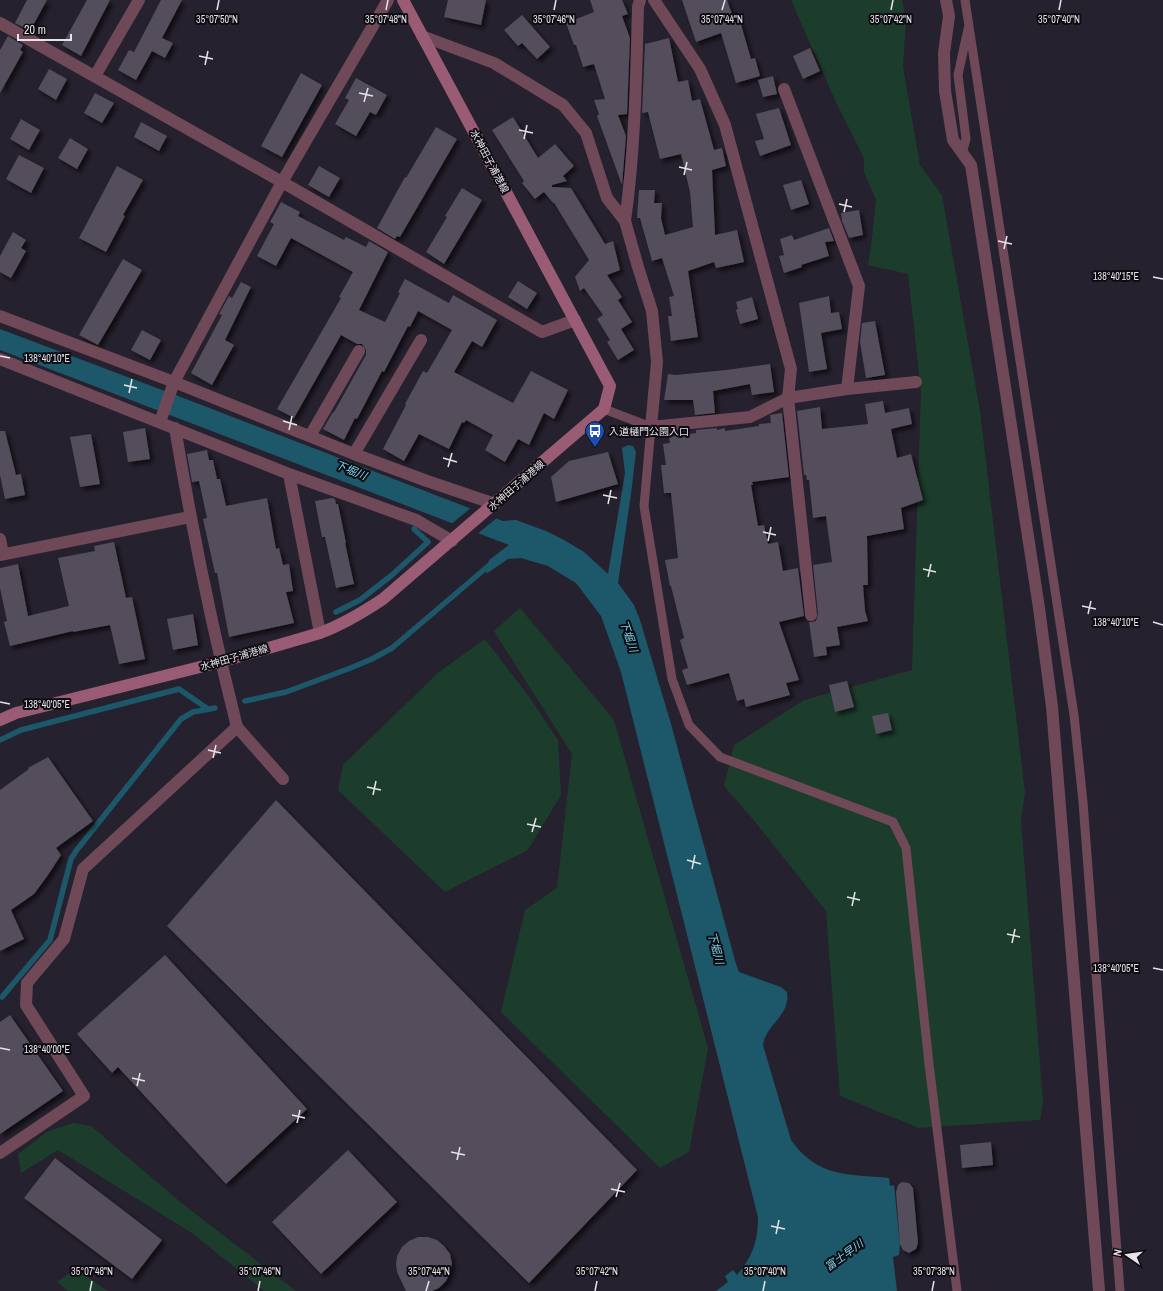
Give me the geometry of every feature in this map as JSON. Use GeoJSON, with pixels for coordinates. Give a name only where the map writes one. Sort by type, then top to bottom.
{"type":"FeatureCollection","features":[{"type":"Feature","properties":{"kind":"main road","name":"水神田子浦港線"},"geometry":{"type":"LineString","coordinates":[[0,720],[16,714],[220,662],[320,633],[357,617],[383,599],[452,541],[604,409],[610,386],[403,0]]}},
{"type":"Feature","properties":{"kind":"street"},"geometry":{"type":"LineString","coordinates":[[95,76],[139,0]]}},
{"type":"Feature","properties":{"kind":"street"},"geometry":{"type":"LineString","coordinates":[[160,422],[174,382],[282,182],[388,0]]}},
{"type":"Feature","properties":{"kind":"street"},"geometry":{"type":"LineString","coordinates":[[625,221],[631,174],[636,84],[638,7],[640,0]]}},
{"type":"Feature","properties":{"kind":"street"},"geometry":{"type":"LineString","coordinates":[[654,0],[700,69],[725,125],[791,368],[788,398],[811,615]]}},
{"type":"Feature","properties":{"kind":"street"},"geometry":{"type":"LineString","coordinates":[[946,0],[949,16],[944,53],[945,91],[953,140],[971,165],[1039,608],[1052,707],[1099,1291]]}},
{"type":"Feature","properties":{"kind":"street"},"geometry":{"type":"LineString","coordinates":[[0,23],[282,182],[542,332],[575,320]]}},
{"type":"Feature","properties":{"kind":"street"},"geometry":{"type":"LineString","coordinates":[[422,36],[494,63],[563,105],[586,133],[607,198],[625,221],[652,311],[657,362],[651,427],[750,417],[788,398],[847,389],[916,382]]}},
{"type":"Feature","properties":{"kind":"street"},"geometry":{"type":"LineString","coordinates":[[784,89],[859,286],[847,389]]}},
{"type":"Feature","properties":{"kind":"street"},"geometry":{"type":"LineString","coordinates":[[0,316],[174,382],[354,454],[492,506]]}},
{"type":"Feature","properties":{"kind":"street"},"geometry":{"type":"LineString","coordinates":[[354,454],[421,340]]}},
{"type":"Feature","properties":{"kind":"street"},"geometry":{"type":"LineString","coordinates":[[310,436],[359,350]]}},
{"type":"Feature","properties":{"kind":"street"},"geometry":{"type":"LineString","coordinates":[[0,359],[289,474],[416,520],[452,541]]}},
{"type":"Feature","properties":{"kind":"street"},"geometry":{"type":"LineString","coordinates":[[175,428],[190,516],[220,662],[237,727],[283,779]]}},
{"type":"Feature","properties":{"kind":"street"},"geometry":{"type":"LineString","coordinates":[[289,474],[320,633]]}},
{"type":"Feature","properties":{"kind":"street"},"geometry":{"type":"LineString","coordinates":[[0,539],[2,555],[190,516]]}},
{"type":"Feature","properties":{"kind":"street"},"geometry":{"type":"LineString","coordinates":[[0,1153],[84,1096],[26,1005],[27,983],[64,938],[83,869],[237,727]]}},
{"type":"Feature","properties":{"kind":"lane"},"geometry":{"type":"LineString","coordinates":[[966,0],[1074,715],[1083,802],[1120,1291]]}},
{"type":"Feature","properties":{"kind":"lane"},"geometry":{"type":"LineString","coordinates":[[962,153],[966,139],[958,75],[969,23]]}},
{"type":"Feature","properties":{"kind":"lane"},"geometry":{"type":"LineString","coordinates":[[604,409],[651,427],[644,506],[672,679],[689,725],[720,757],[892,822],[906,848],[929,1064],[957,1291]]}},
{"type":"Feature","properties":{"kind":"green space"},"geometry":{"type":"Polygon","coordinates":[[[791,0],[902,0],[906,20],[903,67],[920,165],[942,195],[980,411],[1025,793],[1021,820],[1043,1102],[1040,1120],[919,1128],[840,1096],[826,911],[752,818],[724,786],[734,745],[804,700],[912,670],[921,391],[908,274],[868,265],[876,200],[864,172],[864,158],[834,98],[791,0]]]}},
{"type":"Feature","properties":{"kind":"green space"},"geometry":{"type":"Polygon","coordinates":[[[520,608],[614,720],[708,1048],[689,1152],[660,1168],[501,1012],[525,910],[557,888],[572,754],[494,631],[520,608]]]}},
{"type":"Feature","properties":{"kind":"green space"},"geometry":{"type":"Polygon","coordinates":[[[485,639],[530,698],[558,740],[561,795],[528,850],[445,892],[338,790],[343,765],[439,672],[485,639]]]}},
{"type":"Feature","properties":{"kind":"green space"},"geometry":{"type":"Polygon","coordinates":[[[74,1123],[91,1126],[185,1206],[296,1291],[264,1291],[192,1233],[58,1150],[21,1173],[18,1154],[48,1131],[74,1123]]]}},
{"type":"Feature","properties":{"kind":"green space"},"geometry":{"type":"Polygon","coordinates":[[[75,1269],[108,1291],[68,1291],[57,1282],[75,1269]]]}},
{"type":"Feature","properties":{"kind":"water"},"geometry":{"type":"Polygon","coordinates":[[[0,329],[503,521],[516,520],[546,531],[584,552],[608,574],[625,473],[622,448],[628,445],[633,446],[636,452],[618,583],[634,605],[640,620],[671,724],[736,964],[739,972],[781,987],[787,992],[785,1007],[767,1033],[763,1045],[791,1140],[801,1152],[823,1168],[835,1172],[860,1176],[889,1178],[890,1186],[894,1185],[900,1244],[899,1255],[893,1257],[897,1291],[716,1291],[728,1282],[725,1276],[733,1270],[737,1275],[751,1255],[756,1241],[758,1217],[621,672],[601,616],[576,583],[548,566],[521,558],[508,559],[486,574],[489,560],[509,545],[0,350],[0,329]]]}},
{"type":"Feature","properties":{"kind":"pier"},"geometry":{"type":"Polygon","coordinates":[[[472,507],[498,517],[476,535],[450,525],[472,507]]]}},
{"type":"Feature","properties":{"kind":"building"},"geometry":{"type":"Polygon","coordinates":[[[27,0],[47,0],[30,31],[15,23],[27,0]]]}},
{"type":"Feature","properties":{"kind":"building"},"geometry":{"type":"Polygon","coordinates":[[[87,0],[110,0],[81,56],[62,45],[87,0]]]}},
{"type":"Feature","properties":{"kind":"building"},"geometry":{"type":"Polygon","coordinates":[[[161,0],[182,0],[162,38],[173,43],[165,58],[152,51],[136,80],[118,70],[129,50],[134,52],[161,0]]]}},
{"type":"Feature","properties":{"kind":"building"},"geometry":{"type":"Polygon","coordinates":[[[448,0],[486,0],[481,25],[444,17],[448,0]]]}},
{"type":"Feature","properties":{"kind":"building"},"geometry":{"type":"Polygon","coordinates":[[[590,0],[622,0],[628,14],[622,16],[630,38],[627,114],[618,115],[626,136],[622,185],[597,116],[599,114],[594,100],[605,99],[594,64],[583,67],[576,45],[574,45],[566,23],[594,12],[590,0]]]}},
{"type":"Feature","properties":{"kind":"building"},"geometry":{"type":"Polygon","coordinates":[[[682,0],[727,0],[735,22],[740,21],[751,59],[755,58],[760,76],[736,83],[721,33],[696,42],[682,0]]]}},
{"type":"Feature","properties":{"kind":"building"},"geometry":{"type":"Polygon","coordinates":[[[522,15],[550,47],[537,59],[522,43],[518,46],[504,30],[522,15]]]}},
{"type":"Feature","properties":{"kind":"building"},"geometry":{"type":"Polygon","coordinates":[[[8,36],[23,45],[20,50],[23,52],[0,93],[0,50],[8,36]]]}},
{"type":"Feature","properties":{"kind":"building"},"geometry":{"type":"Polygon","coordinates":[[[669,38],[678,82],[688,80],[692,101],[700,99],[714,150],[722,148],[726,166],[712,170],[715,235],[737,230],[744,262],[716,268],[714,262],[688,271],[698,337],[671,341],[668,316],[672,316],[669,297],[674,296],[662,258],[652,261],[640,218],[637,218],[639,190],[655,190],[654,203],[662,203],[661,218],[665,235],[693,227],[690,192],[681,154],[660,159],[648,112],[642,113],[645,44],[669,38]]]}},
{"type":"Feature","properties":{"kind":"building"},"geometry":{"type":"Polygon","coordinates":[[[810,48],[820,71],[803,79],[793,56],[810,48]]]}},
{"type":"Feature","properties":{"kind":"building"},"geometry":{"type":"Polygon","coordinates":[[[49,69],[67,79],[56,100],[38,89],[49,69]]]}},
{"type":"Feature","properties":{"kind":"building"},"geometry":{"type":"Polygon","coordinates":[[[301,73],[322,85],[282,157],[261,146],[301,73]]]}},
{"type":"Feature","properties":{"kind":"building"},"geometry":{"type":"Polygon","coordinates":[[[773,76],[777,94],[763,97],[758,80],[773,76]]]}},
{"type":"Feature","properties":{"kind":"building"},"geometry":{"type":"Polygon","coordinates":[[[356,78],[387,95],[376,115],[370,112],[356,136],[335,124],[349,100],[345,98],[356,78]]]}},
{"type":"Feature","properties":{"kind":"building"},"geometry":{"type":"Polygon","coordinates":[[[95,93],[114,103],[102,123],[84,113],[95,93]]]}},
{"type":"Feature","properties":{"kind":"building"},"geometry":{"type":"Polygon","coordinates":[[[779,108],[791,145],[760,156],[755,141],[764,139],[756,114],[779,108]]]}},
{"type":"Feature","properties":{"kind":"building"},"geometry":{"type":"Polygon","coordinates":[[[513,117],[538,158],[555,144],[574,166],[563,176],[567,181],[552,185],[552,187],[571,188],[605,244],[613,241],[620,270],[607,275],[622,297],[618,300],[632,322],[621,329],[634,350],[618,360],[607,342],[610,340],[597,319],[603,315],[584,288],[580,291],[575,277],[589,260],[553,201],[554,204],[544,192],[535,199],[522,183],[524,181],[492,130],[513,117]]]}},
{"type":"Feature","properties":{"kind":"building"},"geometry":{"type":"Polygon","coordinates":[[[21,119],[40,130],[29,150],[10,139],[21,119]]]}},
{"type":"Feature","properties":{"kind":"building"},"geometry":{"type":"Polygon","coordinates":[[[141,122],[167,136],[159,151],[134,137],[141,122]]]}},
{"type":"Feature","properties":{"kind":"building"},"geometry":{"type":"Polygon","coordinates":[[[436,127],[457,139],[400,237],[397,236],[395,239],[377,228],[405,177],[406,178],[436,127]]]}},
{"type":"Feature","properties":{"kind":"building"},"geometry":{"type":"Polygon","coordinates":[[[70,138],[88,149],[77,169],[58,158],[70,138]]]}},
{"type":"Feature","properties":{"kind":"building"},"geometry":{"type":"Polygon","coordinates":[[[19,155],[44,168],[31,193],[6,179],[19,155]]]}},
{"type":"Feature","properties":{"kind":"building"},"geometry":{"type":"Polygon","coordinates":[[[117,166],[143,180],[123,215],[125,216],[106,252],[79,238],[117,166]]]}},
{"type":"Feature","properties":{"kind":"building"},"geometry":{"type":"Polygon","coordinates":[[[319,166],[340,178],[329,197],[308,185],[319,166]]]}},
{"type":"Feature","properties":{"kind":"building"},"geometry":{"type":"Polygon","coordinates":[[[801,180],[809,204],[791,210],[783,185],[801,180]]]}},
{"type":"Feature","properties":{"kind":"building"},"geometry":{"type":"Polygon","coordinates":[[[462,188],[482,200],[444,264],[426,252],[462,188]]]}},
{"type":"Feature","properties":{"kind":"building"},"geometry":{"type":"Polygon","coordinates":[[[281,202],[300,212],[298,216],[344,240],[346,237],[366,247],[369,241],[388,252],[359,310],[385,322],[400,293],[398,292],[405,279],[449,303],[453,295],[497,320],[482,347],[472,341],[454,372],[513,403],[531,371],[568,390],[554,419],[544,413],[529,445],[518,439],[505,462],[485,450],[493,435],[466,420],[464,423],[462,422],[449,449],[419,434],[404,461],[383,449],[423,371],[427,373],[452,330],[418,311],[410,327],[408,326],[384,372],[382,371],[357,419],[355,418],[344,440],[323,429],[366,355],[366,350],[362,344],[357,344],[341,335],[294,418],[277,409],[341,298],[339,297],[353,272],[291,238],[276,266],[257,256],[274,224],[270,222],[281,202]]]}},
{"type":"Feature","properties":{"kind":"building"},"geometry":{"type":"Polygon","coordinates":[[[859,210],[863,235],[849,238],[842,221],[841,213],[859,210]]]}},
{"type":"Feature","properties":{"kind":"building"},"geometry":{"type":"Polygon","coordinates":[[[829,228],[834,241],[825,242],[829,256],[801,265],[802,267],[784,273],[779,256],[784,255],[780,239],[792,235],[794,240],[829,228]]]}},
{"type":"Feature","properties":{"kind":"building"},"geometry":{"type":"Polygon","coordinates":[[[13,232],[26,240],[21,248],[26,251],[11,278],[0,272],[0,256],[13,232]]]}},
{"type":"Feature","properties":{"kind":"building"},"geometry":{"type":"Polygon","coordinates":[[[123,259],[142,270],[98,345],[79,335],[123,259]]]}},
{"type":"Feature","properties":{"kind":"building"},"geometry":{"type":"Polygon","coordinates":[[[518,281],[537,293],[527,309],[508,297],[518,281]]]}},
{"type":"Feature","properties":{"kind":"building"},"geometry":{"type":"Polygon","coordinates":[[[241,282],[251,287],[225,340],[234,345],[212,385],[191,373],[222,315],[219,314],[229,296],[232,298],[241,282]]]}},
{"type":"Feature","properties":{"kind":"building"},"geometry":{"type":"Polygon","coordinates":[[[829,296],[831,313],[839,312],[842,329],[821,333],[827,369],[809,372],[799,303],[829,296]]]}},
{"type":"Feature","properties":{"kind":"building"},"geometry":{"type":"Polygon","coordinates":[[[752,297],[758,319],[740,324],[736,310],[738,309],[736,302],[752,297]]]}},
{"type":"Feature","properties":{"kind":"building"},"geometry":{"type":"Polygon","coordinates":[[[875,321],[885,375],[866,378],[860,342],[862,323],[875,321]]]}},
{"type":"Feature","properties":{"kind":"building"},"geometry":{"type":"Polygon","coordinates":[[[142,330],[161,340],[150,360],[131,350],[142,330]]]}},
{"type":"Feature","properties":{"kind":"building"},"geometry":{"type":"Polygon","coordinates":[[[770,364],[774,392],[752,395],[750,384],[713,391],[715,413],[695,415],[693,400],[664,400],[668,374],[676,375],[770,364]]]}},
{"type":"Feature","properties":{"kind":"building"},"geometry":{"type":"Polygon","coordinates":[[[883,401],[885,413],[909,408],[912,424],[891,429],[897,458],[911,454],[923,500],[901,508],[904,529],[867,536],[868,585],[863,585],[865,611],[868,621],[837,627],[840,645],[826,647],[827,655],[814,657],[809,622],[816,621],[818,614],[813,565],[832,562],[826,516],[813,518],[809,480],[807,480],[806,475],[804,475],[797,411],[820,407],[822,429],[868,424],[865,404],[883,401]]]}},
{"type":"Feature","properties":{"kind":"building"},"geometry":{"type":"Polygon","coordinates":[[[782,413],[789,477],[752,482],[753,485],[751,485],[758,526],[764,525],[768,544],[778,542],[783,571],[798,568],[804,616],[779,622],[799,680],[786,683],[790,695],[746,707],[744,699],[737,701],[729,673],[687,685],[682,670],[688,668],[680,640],[684,638],[670,586],[665,560],[678,558],[671,493],[664,493],[661,465],[666,465],[663,444],[670,443],[669,437],[696,433],[696,430],[717,428],[717,430],[725,428],[725,431],[771,423],[770,415],[782,413]]]}},
{"type":"Feature","properties":{"kind":"building"},"geometry":{"type":"Polygon","coordinates":[[[145,428],[150,459],[128,462],[123,432],[145,428]]]}},
{"type":"Feature","properties":{"kind":"building"},"geometry":{"type":"Polygon","coordinates":[[[0,431],[5,431],[16,475],[21,474],[25,495],[5,499],[0,475],[0,431]]]}},
{"type":"Feature","properties":{"kind":"building"},"geometry":{"type":"Polygon","coordinates":[[[91,434],[100,484],[80,487],[70,437],[91,434]]]}},
{"type":"Feature","properties":{"kind":"building"},"geometry":{"type":"Polygon","coordinates":[[[207,450],[209,460],[213,460],[217,479],[220,479],[226,506],[267,498],[276,549],[279,548],[283,565],[289,564],[293,591],[286,592],[294,623],[229,637],[217,573],[215,573],[203,519],[207,518],[199,481],[192,482],[187,454],[207,450]]]}},
{"type":"Feature","properties":{"kind":"building"},"geometry":{"type":"Polygon","coordinates":[[[608,452],[618,484],[556,502],[551,477],[569,461],[608,452]]]}},
{"type":"Feature","properties":{"kind":"building"},"geometry":{"type":"Polygon","coordinates":[[[332,498],[335,499],[336,504],[338,504],[354,584],[336,588],[325,537],[322,537],[315,501],[332,498]]]}},
{"type":"Feature","properties":{"kind":"building"},"geometry":{"type":"Polygon","coordinates":[[[114,542],[126,598],[132,597],[145,659],[119,664],[110,625],[73,631],[10,646],[4,622],[7,621],[0,588],[0,568],[18,564],[28,616],[69,606],[58,558],[95,551],[94,546],[114,542]]]}},
{"type":"Feature","properties":{"kind":"building"},"geometry":{"type":"Polygon","coordinates":[[[193,614],[198,645],[173,650],[167,619],[193,614]]]}},
{"type":"Feature","properties":{"kind":"building"},"geometry":{"type":"Polygon","coordinates":[[[847,681],[854,707],[835,712],[829,685],[847,681]]]}},
{"type":"Feature","properties":{"kind":"building"},"geometry":{"type":"Polygon","coordinates":[[[888,713],[892,730],[876,734],[872,716],[888,713]]]}},
{"type":"Feature","properties":{"kind":"building"},"geometry":{"type":"Polygon","coordinates":[[[48,757],[93,821],[56,848],[61,855],[48,875],[34,894],[11,910],[24,939],[0,951],[0,790],[29,769],[28,768],[48,757]]]}},
{"type":"Feature","properties":{"kind":"building"},"geometry":{"type":"Polygon","coordinates":[[[276,800],[637,1170],[529,1283],[167,926],[276,800]]]}},
{"type":"Feature","properties":{"kind":"building"},"geometry":{"type":"Polygon","coordinates":[[[165,955],[307,1109],[226,1184],[118,1067],[112,1073],[77,1034],[165,955]]]}},
{"type":"Feature","properties":{"kind":"building"},"geometry":{"type":"Polygon","coordinates":[[[10,1015],[63,1091],[0,1134],[0,1022],[10,1015]]]}},
{"type":"Feature","properties":{"kind":"building"},"geometry":{"type":"Polygon","coordinates":[[[991,1142],[993,1165],[962,1168],[960,1145],[991,1142]]]}},
{"type":"Feature","properties":{"kind":"building"},"geometry":{"type":"Polygon","coordinates":[[[348,1150],[397,1202],[321,1274],[272,1222],[348,1150]]]}},
{"type":"Feature","properties":{"kind":"building"},"geometry":{"type":"Polygon","coordinates":[[[55,1158],[162,1240],[132,1279],[24,1198],[55,1158]]]}},
{"type":"Feature","properties":{"kind":"building"},"geometry":{"type":"Polygon","coordinates":[[[902,1182],[909,1183],[913,1188],[918,1243],[916,1249],[909,1253],[903,1250],[900,1244],[896,1192],[898,1185],[902,1182]]]}},
{"type":"Feature","properties":{"kind":"building"},"geometry":{"type":"Polygon","coordinates":[[[418,1237],[428,1237],[437,1240],[450,1254],[452,1263],[450,1273],[446,1281],[439,1288],[432,1291],[406,1291],[397,1272],[397,1256],[402,1247],[409,1241],[418,1237]]]}},
{"type":"Feature","properties":{"kind":"waterway"},"geometry":{"type":"LineString","coordinates":[[336,612],[360,600],[392,575],[428,542],[414,529]]}},
{"type":"Feature","properties":{"kind":"waterway"},"geometry":{"type":"LineString","coordinates":[[245,701],[286,692],[348,669],[372,659],[392,648],[493,562]]}},
{"type":"Feature","properties":{"kind":"waterway"},"geometry":{"type":"LineString","coordinates":[[0,740],[21,730],[179,689],[208,709]]}},
{"type":"Feature","properties":{"kind":"waterway"},"geometry":{"type":"LineString","coordinates":[[2,997],[50,940],[71,859],[76,851],[181,719],[193,712],[215,708]]}},
{"type":"Feature","properties":{"kind":"place","name":"入道樋門公園入口"},"geometry":{"type":"Point","coordinates":[595,448]}},
{"type":"Feature","properties":{"kind":"water label","name":"下堀川"},"geometry":{"type":"Point","coordinates":[351,470]}},
{"type":"Feature","properties":{"kind":"water label","name":"下堀川"},"geometry":{"type":"Point","coordinates":[629,636]}},
{"type":"Feature","properties":{"kind":"water label","name":"下堀川"},"geometry":{"type":"Point","coordinates":[716,948]}},
{"type":"Feature","properties":{"kind":"water label","name":"富士早川"},"geometry":{"type":"Point","coordinates":[844,1255]}}]}
